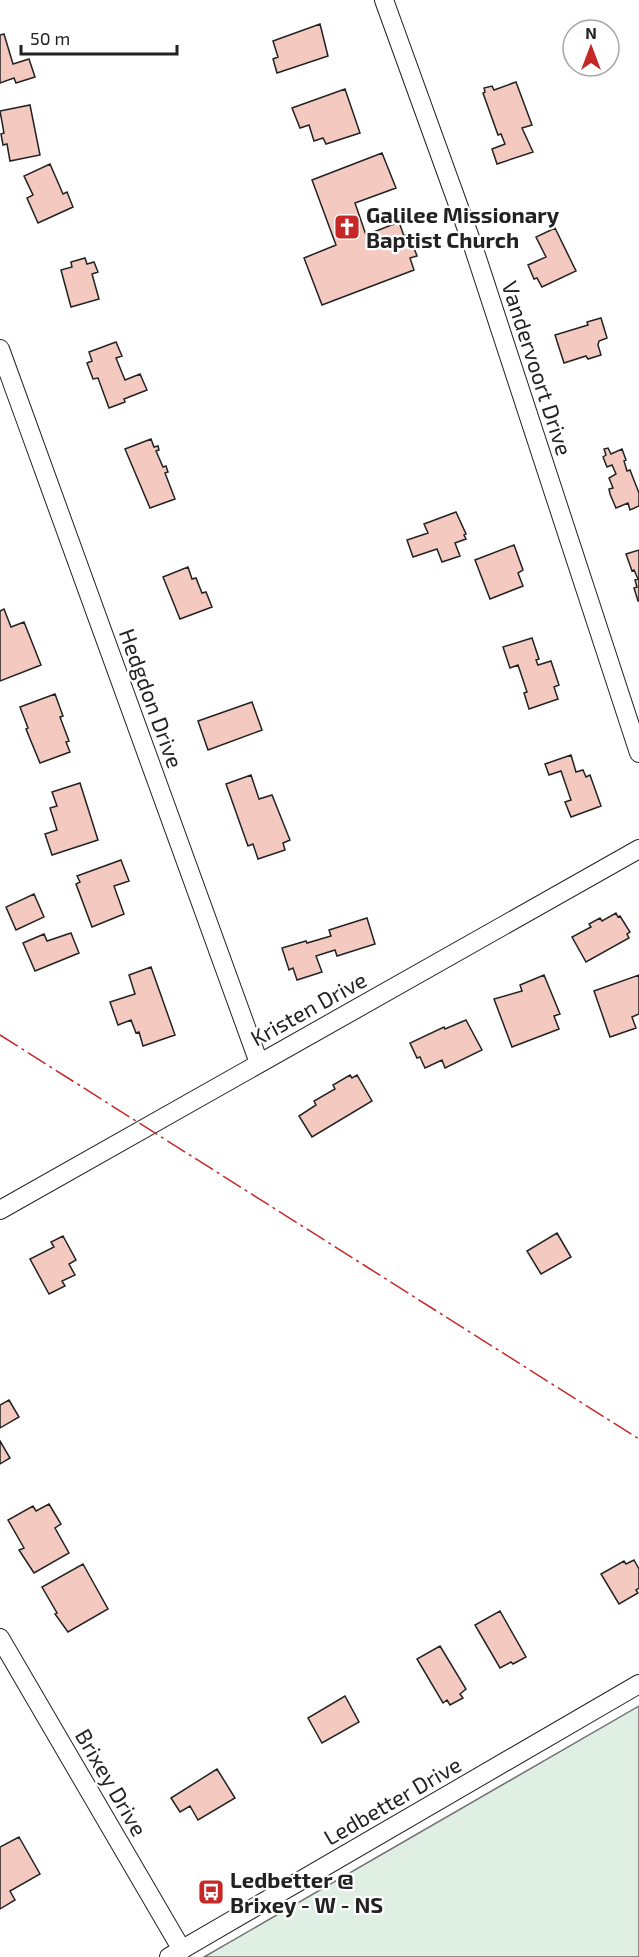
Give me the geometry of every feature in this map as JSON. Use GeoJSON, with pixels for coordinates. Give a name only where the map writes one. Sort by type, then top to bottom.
{"type":"FeatureCollection","features":[{"type":"Feature","properties":{"kind":"street","name":"Vandervoort Drive"},"geometry":{"type":"LineString","coordinates":[[384,0],[472,246],[639,753]]}},
{"type":"Feature","properties":{"kind":"street","name":"Hedgdon Drive"},"geometry":{"type":"LineString","coordinates":[[0,349],[259,1063]]}},
{"type":"Feature","properties":{"kind":"street","name":"Kristen Drive"},"geometry":{"type":"LineString","coordinates":[[0,1210],[639,849]]}},
{"type":"Feature","properties":{"kind":"street","name":"Brixey Drive"},"geometry":{"type":"LineString","coordinates":[[0,1638],[175,1953]]}},
{"type":"Feature","properties":{"kind":"street","name":"Ledbetter Drive"},"geometry":{"type":"LineString","coordinates":[[175,1953],[639,1684]]}},
{"type":"Feature","properties":{"kind":"green space"},"geometry":{"type":"Polygon","coordinates":[[[639,1706],[639,1957],[204,1957],[639,1706]]]}},
{"type":"Feature","properties":{"kind":"building"},"geometry":{"type":"Polygon","coordinates":[[[320,24],[328,56],[277,73],[273,59],[278,57],[273,41],[320,24]]]}},
{"type":"Feature","properties":{"kind":"building"},"geometry":{"type":"Polygon","coordinates":[[[4,34],[13,64],[29,59],[35,77],[16,83],[14,78],[0,83],[0,35],[4,34]]]}},
{"type":"Feature","properties":{"kind":"building"},"geometry":{"type":"Polygon","coordinates":[[[516,82],[532,125],[522,128],[533,152],[497,164],[492,149],[505,144],[501,134],[498,135],[483,93],[484,88],[492,86],[494,90],[516,82]]]}},
{"type":"Feature","properties":{"kind":"building"},"geometry":{"type":"Polygon","coordinates":[[[345,89],[360,133],[326,144],[323,138],[314,141],[309,125],[300,128],[292,108],[345,89]]]}},
{"type":"Feature","properties":{"kind":"building"},"geometry":{"type":"Polygon","coordinates":[[[30,105],[40,155],[10,161],[7,144],[3,145],[1,134],[4,133],[0,111],[30,105]]]}},
{"type":"Feature","properties":{"kind":"building","name":"Galilee Missionary Baptist Church"},"geometry":{"type":"Polygon","coordinates":[[[382,153],[396,188],[355,203],[366,235],[399,222],[404,236],[409,234],[417,256],[410,258],[414,270],[322,305],[304,258],[336,245],[312,180],[382,153]]]}},
{"type":"Feature","properties":{"kind":"building"},"geometry":{"type":"Polygon","coordinates":[[[50,164],[63,194],[67,192],[73,207],[38,223],[27,198],[33,195],[24,176],[50,164]]]}},
{"type":"Feature","properties":{"kind":"building"},"geometry":{"type":"Polygon","coordinates":[[[555,228],[576,271],[542,287],[537,278],[534,279],[528,265],[546,257],[536,237],[555,228]]]}},
{"type":"Feature","properties":{"kind":"building"},"geometry":{"type":"Polygon","coordinates":[[[85,258],[87,264],[94,262],[98,272],[92,274],[99,299],[71,307],[61,270],[72,267],[71,262],[85,258]]]}},
{"type":"Feature","properties":{"kind":"building"},"geometry":{"type":"Polygon","coordinates":[[[601,318],[607,338],[599,341],[601,355],[588,359],[586,356],[564,363],[555,335],[588,325],[587,322],[601,318]]]}},
{"type":"Feature","properties":{"kind":"building"},"geometry":{"type":"Polygon","coordinates":[[[116,342],[122,356],[116,358],[125,380],[140,374],[147,390],[109,408],[98,378],[93,379],[87,363],[92,361],[89,352],[116,342]]]}},
{"type":"Feature","properties":{"kind":"building"},"geometry":{"type":"Polygon","coordinates":[[[151,439],[154,447],[158,446],[159,450],[156,451],[163,467],[166,466],[168,472],[165,473],[175,499],[150,508],[125,449],[151,439]]]}},
{"type":"Feature","properties":{"kind":"building"},"geometry":{"type":"Polygon","coordinates":[[[608,448],[611,454],[622,449],[627,471],[630,470],[639,493],[639,506],[630,510],[628,503],[616,508],[610,494],[609,489],[613,488],[609,478],[616,474],[612,465],[607,467],[603,457],[606,455],[604,449],[608,448]]]}},
{"type":"Feature","properties":{"kind":"building"},"geometry":{"type":"Polygon","coordinates":[[[456,512],[466,534],[464,535],[466,539],[455,543],[460,556],[442,562],[437,549],[413,557],[407,540],[428,533],[424,524],[456,512]]]}},
{"type":"Feature","properties":{"kind":"building"},"geometry":{"type":"Polygon","coordinates":[[[514,545],[523,570],[518,573],[523,586],[490,599],[475,560],[514,545]]]}},
{"type":"Feature","properties":{"kind":"building"},"geometry":{"type":"Polygon","coordinates":[[[639,550],[638,601],[634,588],[637,587],[635,580],[638,579],[634,570],[632,571],[626,554],[639,550]]]}},
{"type":"Feature","properties":{"kind":"building"},"geometry":{"type":"Polygon","coordinates":[[[188,567],[192,579],[196,578],[202,593],[206,592],[212,607],[180,619],[163,577],[188,567]]]}},
{"type":"Feature","properties":{"kind":"building"},"geometry":{"type":"Polygon","coordinates":[[[4,609],[11,627],[24,622],[41,665],[0,681],[0,611],[4,609]]]}},
{"type":"Feature","properties":{"kind":"building"},"geometry":{"type":"Polygon","coordinates":[[[532,638],[539,659],[536,660],[538,665],[551,661],[559,685],[554,687],[558,699],[529,709],[524,693],[527,692],[518,665],[510,668],[503,647],[532,638]]]}},
{"type":"Feature","properties":{"kind":"building"},"geometry":{"type":"Polygon","coordinates":[[[55,694],[63,716],[60,717],[69,741],[66,742],[70,752],[40,763],[20,707],[55,694]]]}},
{"type":"Feature","properties":{"kind":"building"},"geometry":{"type":"Polygon","coordinates":[[[252,702],[262,730],[208,750],[198,721],[252,702]]]}},
{"type":"Feature","properties":{"kind":"building"},"geometry":{"type":"Polygon","coordinates":[[[571,755],[576,772],[583,770],[586,777],[590,775],[601,806],[571,817],[565,802],[571,800],[561,771],[549,775],[545,764],[571,755]]]}},
{"type":"Feature","properties":{"kind":"building"},"geometry":{"type":"Polygon","coordinates":[[[251,775],[259,799],[272,795],[290,840],[283,843],[285,850],[258,859],[253,844],[248,846],[226,784],[251,775]]]}},
{"type":"Feature","properties":{"kind":"building"},"geometry":{"type":"Polygon","coordinates":[[[80,783],[98,840],[52,855],[45,834],[57,830],[50,808],[57,806],[52,792],[80,783]]]}},
{"type":"Feature","properties":{"kind":"building"},"geometry":{"type":"Polygon","coordinates":[[[121,860],[129,881],[114,886],[124,914],[92,927],[76,884],[80,882],[77,876],[121,860]]]}},
{"type":"Feature","properties":{"kind":"building"},"geometry":{"type":"Polygon","coordinates":[[[34,894],[44,917],[16,930],[6,907],[34,894]]]}},
{"type":"Feature","properties":{"kind":"building"},"geometry":{"type":"Polygon","coordinates":[[[616,913],[630,932],[627,934],[629,938],[586,962],[572,937],[591,927],[589,924],[600,918],[602,921],[616,913]]]}},
{"type":"Feature","properties":{"kind":"building"},"geometry":{"type":"Polygon","coordinates":[[[367,918],[375,944],[337,956],[335,950],[316,956],[322,972],[297,980],[293,968],[289,970],[282,948],[331,936],[329,930],[367,918]]]}},
{"type":"Feature","properties":{"kind":"building"},"geometry":{"type":"Polygon","coordinates":[[[71,933],[79,953],[35,971],[23,943],[44,934],[47,941],[71,933]]]}},
{"type":"Feature","properties":{"kind":"building"},"geometry":{"type":"Polygon","coordinates":[[[151,967],[175,1035],[143,1046],[139,1032],[136,1033],[131,1020],[118,1025],[110,1002],[135,994],[129,975],[151,967]]]}},
{"type":"Feature","properties":{"kind":"building"},"geometry":{"type":"Polygon","coordinates":[[[544,975],[560,1014],[554,1016],[559,1029],[512,1047],[494,999],[522,991],[520,985],[544,975]]]}},
{"type":"Feature","properties":{"kind":"building"},"geometry":{"type":"Polygon","coordinates":[[[639,975],[639,1014],[632,1017],[636,1028],[610,1037],[594,991],[639,975]]]}},
{"type":"Feature","properties":{"kind":"building"},"geometry":{"type":"Polygon","coordinates":[[[466,1020],[482,1050],[445,1068],[442,1060],[425,1068],[410,1043],[444,1027],[445,1029],[466,1020]]]}},
{"type":"Feature","properties":{"kind":"building"},"geometry":{"type":"Polygon","coordinates":[[[350,1075],[352,1078],[357,1075],[372,1101],[312,1137],[299,1116],[316,1105],[314,1101],[335,1089],[333,1085],[350,1075]]]}},
{"type":"Feature","properties":{"kind":"building"},"geometry":{"type":"Polygon","coordinates":[[[557,1233],[571,1257],[541,1274],[527,1251],[557,1233]]]}},
{"type":"Feature","properties":{"kind":"building"},"geometry":{"type":"Polygon","coordinates":[[[63,1236],[76,1260],[69,1264],[75,1275],[62,1281],[65,1286],[49,1294],[30,1259],[54,1247],[51,1242],[63,1236]]]}},
{"type":"Feature","properties":{"kind":"building"},"geometry":{"type":"Polygon","coordinates":[[[9,1400],[19,1417],[0,1428],[0,1405],[9,1400]]]}},
{"type":"Feature","properties":{"kind":"building"},"geometry":{"type":"Polygon","coordinates":[[[0,1441],[10,1458],[0,1464],[0,1441]]]}},
{"type":"Feature","properties":{"kind":"building"},"geometry":{"type":"Polygon","coordinates":[[[49,1504],[61,1524],[55,1528],[69,1553],[34,1573],[19,1550],[24,1548],[8,1520],[33,1506],[36,1511],[49,1504]]]}},
{"type":"Feature","properties":{"kind":"building"},"geometry":{"type":"Polygon","coordinates":[[[634,1560],[639,1569],[639,1588],[636,1590],[638,1593],[619,1604],[601,1574],[624,1561],[626,1564],[634,1560]]]}},
{"type":"Feature","properties":{"kind":"building"},"geometry":{"type":"Polygon","coordinates":[[[83,1564],[108,1609],[68,1632],[55,1614],[57,1613],[42,1587],[83,1564]]]}},
{"type":"Feature","properties":{"kind":"building"},"geometry":{"type":"Polygon","coordinates":[[[500,1611],[526,1657],[500,1668],[475,1625],[500,1611]]]}},
{"type":"Feature","properties":{"kind":"building"},"geometry":{"type":"Polygon","coordinates":[[[440,1646],[466,1689],[460,1694],[463,1698],[450,1705],[447,1700],[443,1703],[417,1659],[440,1646]]]}},
{"type":"Feature","properties":{"kind":"building"},"geometry":{"type":"Polygon","coordinates":[[[345,1696],[359,1722],[322,1743],[308,1718],[345,1696]]]}},
{"type":"Feature","properties":{"kind":"building"},"geometry":{"type":"Polygon","coordinates":[[[217,1769],[235,1798],[198,1820],[190,1806],[180,1812],[171,1798],[217,1769]]]}},
{"type":"Feature","properties":{"kind":"building"},"geometry":{"type":"Polygon","coordinates":[[[19,1837],[40,1874],[10,1891],[15,1900],[0,1909],[0,1847],[19,1837]]]}},
{"type":"Feature","properties":{"kind":"power"},"geometry":{"type":"LineString","coordinates":[[0,1035],[639,1439]]}},
{"type":"Feature","properties":{"kind":"place","name":"Galilee Missionary Baptist Church"},"geometry":{"type":"Point","coordinates":[347,227]}},
{"type":"Feature","properties":{"kind":"place","name":"Ledbetter @ Brixey - W - NS"},"geometry":{"type":"Point","coordinates":[211,1892]}}]}
